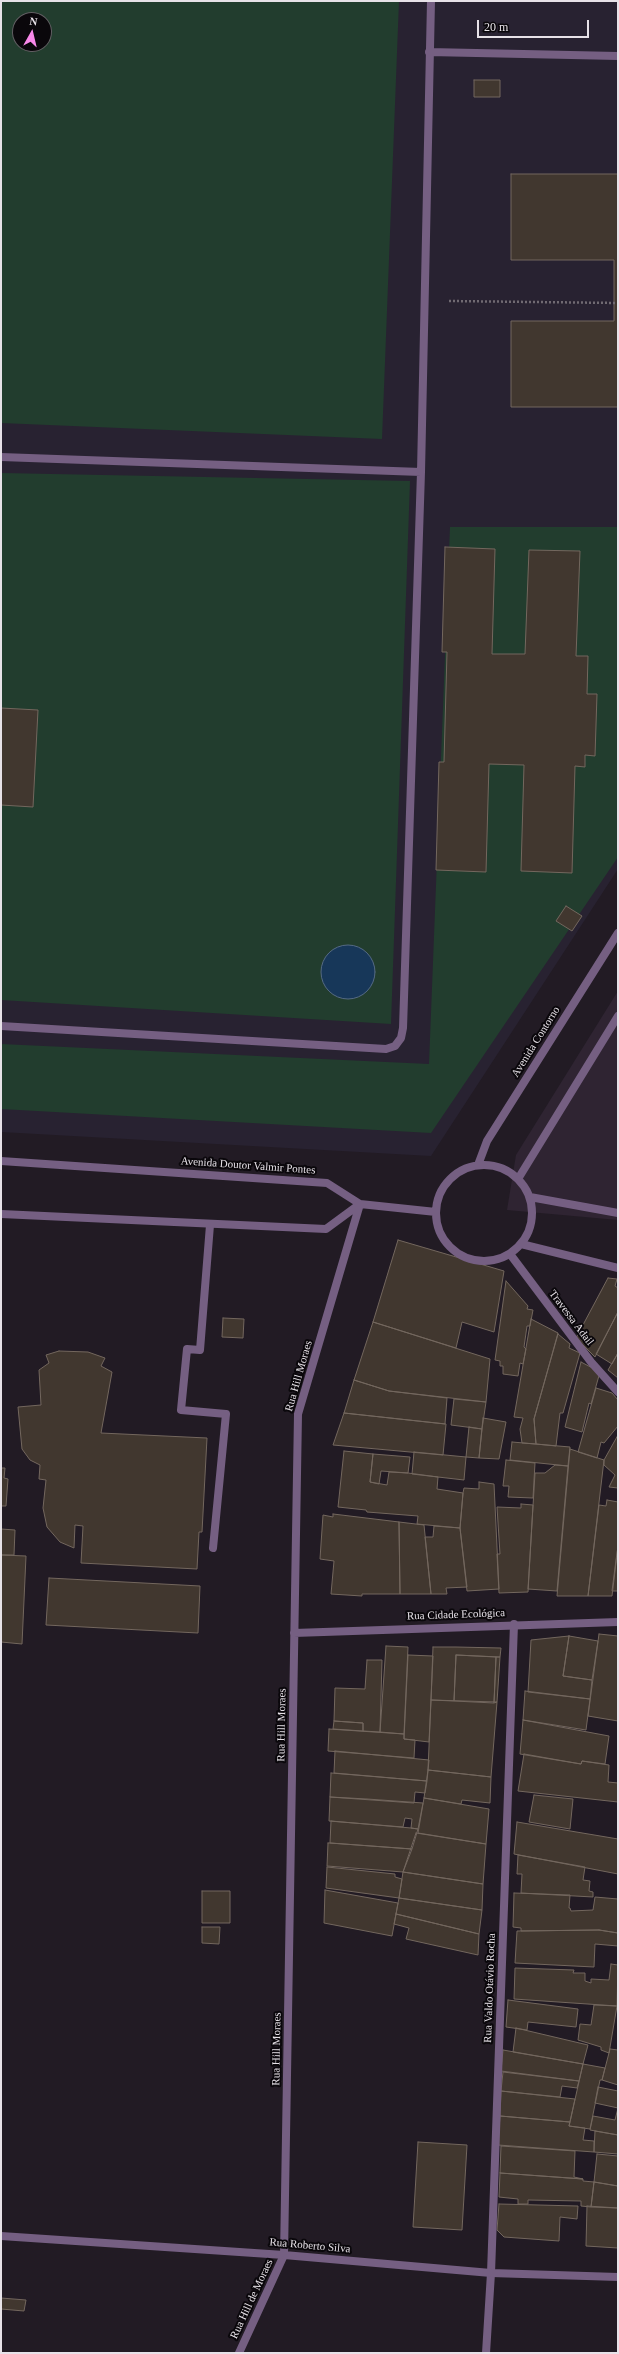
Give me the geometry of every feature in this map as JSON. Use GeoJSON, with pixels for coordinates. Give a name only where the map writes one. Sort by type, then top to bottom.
{"type":"FeatureCollection","features":[{"type":"Feature","properties":{"kind":"street"},"geometry":{"type":"LineString","coordinates":[[1,1026],[386,1049],[395,1046],[401,1038],[403,1028],[421,472],[431,1]]}},
{"type":"Feature","properties":{"kind":"street"},"geometry":{"type":"LineString","coordinates":[[429,52],[618,56]]}},
{"type":"Feature","properties":{"kind":"street"},"geometry":{"type":"LineString","coordinates":[[1,457],[421,472]]}},
{"type":"Feature","properties":{"kind":"street","name":"Avenida Contorno"},"geometry":{"type":"LineString","coordinates":[[478,1165],[487,1141],[618,933]]}},
{"type":"Feature","properties":{"kind":"street"},"geometry":{"type":"LineString","coordinates":[[518,1179],[618,1016]]}},
{"type":"Feature","properties":{"kind":"street","name":"Avenida Doutor Valmir Pontes"},"geometry":{"type":"LineString","coordinates":[[1,1161],[327,1182],[360,1204]]}},
{"type":"Feature","properties":{"kind":"street"},"geometry":{"type":"LineString","coordinates":[[478,1165],[500,1168],[518,1179],[530,1197],[532,1218],[526,1239],[521,1244],[510,1254],[490,1261],[468,1259],[450,1247],[438,1230],[436,1212],[442,1188],[458,1172],[478,1165]]}},
{"type":"Feature","properties":{"kind":"street"},"geometry":{"type":"LineString","coordinates":[[530,1197],[618,1213]]}},
{"type":"Feature","properties":{"kind":"street"},"geometry":{"type":"LineString","coordinates":[[1,1214],[210,1225],[326,1229],[360,1204],[436,1212]]}},
{"type":"Feature","properties":{"kind":"street","name":"Rua Hill Moraes"},"geometry":{"type":"LineString","coordinates":[[284,2255],[298,1414],[360,1204]]}},
{"type":"Feature","properties":{"kind":"street"},"geometry":{"type":"LineString","coordinates":[[210,1225],[200,1350],[187,1349],[181,1410],[226,1414],[213,1548]]}},
{"type":"Feature","properties":{"kind":"street"},"geometry":{"type":"LineString","coordinates":[[521,1244],[618,1268]]}},
{"type":"Feature","properties":{"kind":"street","name":"Travessa Adail"},"geometry":{"type":"LineString","coordinates":[[510,1254],[591,1362],[618,1392]]}},
{"type":"Feature","properties":{"kind":"street","name":"Rua Cidade Ecológica"},"geometry":{"type":"LineString","coordinates":[[294,1633],[514,1624],[618,1622]]}},
{"type":"Feature","properties":{"kind":"street","name":"Rua Valdo Otávio Rocha"},"geometry":{"type":"LineString","coordinates":[[486,2353],[491,2273],[514,1624]]}},
{"type":"Feature","properties":{"kind":"street","name":"Rua Roberto Silva"},"geometry":{"type":"LineString","coordinates":[[1,2236],[284,2255],[491,2273],[618,2277]]}},
{"type":"Feature","properties":{"kind":"street","name":"Rua Hill de Moraes"},"geometry":{"type":"LineString","coordinates":[[239,2353],[284,2255]]}},
{"type":"Feature","properties":{"kind":"path"},"geometry":{"type":"LineString","coordinates":[[424,301],[618,303]]}},
{"type":"Feature","properties":{"kind":"shaded area"},"geometry":{"type":"Polygon","coordinates":[[[1,1],[618,1],[618,869],[431,1156],[1,1132],[1,1]]]}},
{"type":"Feature","properties":{"kind":"shaded area"},"geometry":{"type":"Polygon","coordinates":[[[618,991],[618,1220],[507,1210],[516,1155],[618,991]]]}},
{"type":"Feature","properties":{"kind":"green space"},"geometry":{"type":"Polygon","coordinates":[[[1,1],[399,1],[382,439],[1,423],[1,1]]]}},
{"type":"Feature","properties":{"kind":"green space"},"geometry":{"type":"Polygon","coordinates":[[[1,473],[410,481],[391,1024],[1,1000],[1,473]]]}},
{"type":"Feature","properties":{"kind":"green space"},"geometry":{"type":"Polygon","coordinates":[[[450,527],[618,527],[618,857],[431,1133],[1,1109],[1,1044],[429,1064],[450,527]]]}},
{"type":"Feature","properties":{"kind":"water"},"geometry":{"type":"Polygon","coordinates":[[[348,945],[358,947],[367,953],[373,962],[375,972],[373,982],[367,991],[358,997],[348,999],[338,997],[329,991],[323,982],[321,972],[323,962],[329,953],[338,947],[348,945]]]}},
{"type":"Feature","properties":{"kind":"building"},"geometry":{"type":"Polygon","coordinates":[[[474,80],[500,80],[500,97],[474,97],[474,80]]]}},
{"type":"Feature","properties":{"kind":"building"},"geometry":{"type":"Polygon","coordinates":[[[511,174],[618,174],[618,407],[511,407],[511,321],[614,321],[614,260],[511,260],[511,174]]]}},
{"type":"Feature","properties":{"kind":"building"},"geometry":{"type":"Polygon","coordinates":[[[445,547],[495,549],[492,654],[525,654],[529,550],[580,551],[576,656],[588,656],[587,694],[597,694],[595,756],[585,755],[585,767],[575,766],[572,873],[521,871],[524,765],[489,764],[486,872],[436,870],[439,762],[444,762],[447,652],[442,652],[445,547]]]}},
{"type":"Feature","properties":{"kind":"building"},"geometry":{"type":"Polygon","coordinates":[[[1,708],[38,710],[33,807],[1,805],[1,708]]]}},
{"type":"Feature","properties":{"kind":"building"},"geometry":{"type":"Polygon","coordinates":[[[566,906],[582,916],[572,931],[556,921],[566,906]]]}},
{"type":"Feature","properties":{"kind":"building"},"geometry":{"type":"Polygon","coordinates":[[[398,1240],[504,1271],[494,1332],[462,1322],[456,1348],[373,1322],[398,1240]]]}},
{"type":"Feature","properties":{"kind":"building"},"geometry":{"type":"Polygon","coordinates":[[[608,1278],[617,1279],[615,1286],[618,1288],[618,1312],[595,1357],[576,1338],[608,1278]]]}},
{"type":"Feature","properties":{"kind":"building"},"geometry":{"type":"Polygon","coordinates":[[[506,1281],[528,1306],[527,1309],[533,1310],[530,1326],[527,1326],[524,1347],[526,1349],[523,1364],[520,1363],[518,1376],[503,1374],[503,1366],[500,1366],[500,1361],[495,1360],[506,1281]]]}},
{"type":"Feature","properties":{"kind":"building"},"geometry":{"type":"Polygon","coordinates":[[[618,1312],[618,1353],[612,1364],[596,1354],[618,1312]]]}},
{"type":"Feature","properties":{"kind":"building"},"geometry":{"type":"Polygon","coordinates":[[[223,1318],[244,1319],[243,1338],[222,1337],[223,1318]]]}},
{"type":"Feature","properties":{"kind":"building"},"geometry":{"type":"Polygon","coordinates":[[[531,1319],[558,1333],[534,1419],[536,1444],[522,1443],[520,1429],[523,1418],[514,1417],[531,1319]]]}},
{"type":"Feature","properties":{"kind":"building"},"geometry":{"type":"Polygon","coordinates":[[[373,1322],[490,1359],[486,1402],[389,1391],[354,1380],[373,1322]]]}},
{"type":"Feature","properties":{"kind":"building"},"geometry":{"type":"Polygon","coordinates":[[[558,1334],[570,1344],[569,1348],[580,1353],[563,1413],[560,1413],[556,1446],[536,1444],[534,1419],[558,1334]]]}},
{"type":"Feature","properties":{"kind":"building"},"geometry":{"type":"Polygon","coordinates":[[[59,1351],[88,1352],[105,1358],[101,1366],[112,1372],[101,1433],[207,1438],[202,1532],[199,1532],[197,1569],[81,1563],[83,1526],[75,1525],[74,1548],[60,1542],[47,1527],[43,1508],[46,1480],[39,1479],[40,1465],[30,1460],[22,1449],[18,1407],[41,1405],[39,1370],[49,1363],[46,1355],[59,1351]]]}},
{"type":"Feature","properties":{"kind":"building"},"geometry":{"type":"Polygon","coordinates":[[[618,1353],[618,1378],[608,1370],[618,1353]]]}},
{"type":"Feature","properties":{"kind":"building"},"geometry":{"type":"Polygon","coordinates":[[[581,1362],[600,1372],[591,1404],[589,1403],[582,1432],[565,1427],[581,1362]]]}},
{"type":"Feature","properties":{"kind":"building"},"geometry":{"type":"Polygon","coordinates":[[[354,1380],[389,1391],[447,1398],[445,1424],[344,1413],[354,1380]]]}},
{"type":"Feature","properties":{"kind":"building"},"geometry":{"type":"Polygon","coordinates":[[[596,1388],[612,1393],[618,1400],[618,1426],[604,1443],[601,1442],[597,1458],[578,1452],[596,1388]]]}},
{"type":"Feature","properties":{"kind":"building"},"geometry":{"type":"Polygon","coordinates":[[[454,1399],[486,1402],[482,1429],[451,1425],[454,1399]]]}},
{"type":"Feature","properties":{"kind":"building"},"geometry":{"type":"Polygon","coordinates":[[[344,1413],[446,1424],[443,1455],[333,1445],[344,1413]]]}},
{"type":"Feature","properties":{"kind":"building"},"geometry":{"type":"Polygon","coordinates":[[[483,1418],[506,1422],[499,1459],[479,1458],[483,1418]]]}},
{"type":"Feature","properties":{"kind":"building"},"geometry":{"type":"Polygon","coordinates":[[[469,1427],[482,1429],[479,1458],[466,1457],[469,1427]]]}},
{"type":"Feature","properties":{"kind":"building"},"geometry":{"type":"Polygon","coordinates":[[[618,1435],[618,1488],[609,1487],[615,1475],[604,1465],[604,1460],[618,1435]]]}},
{"type":"Feature","properties":{"kind":"building"},"geometry":{"type":"Polygon","coordinates":[[[512,1442],[570,1447],[568,1466],[510,1460],[512,1442]]]}},
{"type":"Feature","properties":{"kind":"building"},"geometry":{"type":"Polygon","coordinates":[[[570,1449],[604,1460],[588,1596],[557,1596],[570,1449]]]}},
{"type":"Feature","properties":{"kind":"building"},"geometry":{"type":"Polygon","coordinates":[[[344,1451],[373,1454],[370,1482],[387,1485],[389,1472],[408,1473],[438,1477],[437,1489],[463,1493],[460,1528],[417,1524],[418,1516],[367,1512],[366,1510],[338,1507],[344,1451]]]}},
{"type":"Feature","properties":{"kind":"building"},"geometry":{"type":"Polygon","coordinates":[[[414,1452],[466,1457],[464,1480],[412,1474],[414,1452]]]}},
{"type":"Feature","properties":{"kind":"building"},"geometry":{"type":"Polygon","coordinates":[[[373,1454],[410,1457],[408,1473],[381,1471],[379,1484],[370,1482],[373,1454]]]}},
{"type":"Feature","properties":{"kind":"building"},"geometry":{"type":"Polygon","coordinates":[[[506,1460],[535,1463],[533,1498],[508,1497],[509,1486],[503,1486],[506,1460]]]}},
{"type":"Feature","properties":{"kind":"building"},"geometry":{"type":"Polygon","coordinates":[[[555,1465],[568,1466],[557,1591],[528,1589],[535,1473],[545,1473],[555,1465]]]}},
{"type":"Feature","properties":{"kind":"building"},"geometry":{"type":"Polygon","coordinates":[[[1,1468],[5,1468],[4,1478],[8,1479],[6,1506],[1,1506],[1,1468]]]}},
{"type":"Feature","properties":{"kind":"building"},"geometry":{"type":"Polygon","coordinates":[[[479,1482],[494,1484],[499,1589],[467,1591],[460,1528],[463,1493],[464,1488],[479,1489],[479,1482]]]}},
{"type":"Feature","properties":{"kind":"building"},"geometry":{"type":"Polygon","coordinates":[[[607,1500],[618,1502],[618,1546],[612,1596],[588,1596],[599,1505],[606,1506],[607,1500]]]}},
{"type":"Feature","properties":{"kind":"building"},"geometry":{"type":"Polygon","coordinates":[[[521,1504],[533,1505],[528,1592],[499,1593],[497,1554],[500,1554],[497,1507],[521,1508],[521,1504]]]}},
{"type":"Feature","properties":{"kind":"building"},"geometry":{"type":"Polygon","coordinates":[[[333,1514],[399,1522],[400,1594],[362,1594],[362,1596],[331,1594],[334,1561],[320,1559],[323,1515],[333,1517],[333,1514]]]}},
{"type":"Feature","properties":{"kind":"building"},"geometry":{"type":"Polygon","coordinates":[[[399,1522],[424,1525],[431,1594],[400,1594],[399,1522]]]}},
{"type":"Feature","properties":{"kind":"building"},"geometry":{"type":"Polygon","coordinates":[[[434,1526],[460,1528],[467,1587],[446,1588],[447,1594],[431,1594],[425,1537],[433,1537],[434,1526]]]}},
{"type":"Feature","properties":{"kind":"building"},"geometry":{"type":"Polygon","coordinates":[[[1,1529],[15,1530],[14,1555],[1,1555],[1,1529]]]}},
{"type":"Feature","properties":{"kind":"building"},"geometry":{"type":"Polygon","coordinates":[[[618,1546],[618,1591],[612,1591],[616,1560],[618,1546]]]}},
{"type":"Feature","properties":{"kind":"building"},"geometry":{"type":"Polygon","coordinates":[[[1,1555],[26,1556],[22,1644],[1,1642],[1,1555]]]}},
{"type":"Feature","properties":{"kind":"building"},"geometry":{"type":"Polygon","coordinates":[[[49,1578],[200,1586],[198,1633],[46,1625],[49,1578]]]}},
{"type":"Feature","properties":{"kind":"building"},"geometry":{"type":"Polygon","coordinates":[[[599,1634],[618,1636],[618,1721],[588,1716],[599,1634]]]}},
{"type":"Feature","properties":{"kind":"building"},"geometry":{"type":"Polygon","coordinates":[[[569,1636],[598,1641],[592,1680],[563,1676],[569,1636]]]}},
{"type":"Feature","properties":{"kind":"building"},"geometry":{"type":"Polygon","coordinates":[[[569,1636],[563,1676],[592,1680],[590,1699],[528,1692],[531,1640],[569,1636]]]}},
{"type":"Feature","properties":{"kind":"building"},"geometry":{"type":"Polygon","coordinates":[[[386,1646],[408,1647],[404,1734],[380,1732],[386,1646]]]}},
{"type":"Feature","properties":{"kind":"building"},"geometry":{"type":"Polygon","coordinates":[[[433,1647],[501,1648],[500,1657],[456,1655],[454,1701],[431,1700],[433,1647]]]}},
{"type":"Feature","properties":{"kind":"building"},"geometry":{"type":"Polygon","coordinates":[[[408,1655],[433,1656],[429,1742],[404,1739],[408,1655]]]}},
{"type":"Feature","properties":{"kind":"building"},"geometry":{"type":"Polygon","coordinates":[[[456,1655],[496,1657],[494,1703],[454,1701],[456,1655]]]}},
{"type":"Feature","properties":{"kind":"building"},"geometry":{"type":"Polygon","coordinates":[[[496,1657],[500,1657],[497,1702],[494,1703],[496,1657]]]}},
{"type":"Feature","properties":{"kind":"building"},"geometry":{"type":"Polygon","coordinates":[[[367,1660],[382,1660],[380,1732],[363,1731],[363,1723],[334,1721],[335,1688],[365,1689],[367,1660]]]}},
{"type":"Feature","properties":{"kind":"building"},"geometry":{"type":"Polygon","coordinates":[[[525,1691],[590,1699],[586,1730],[523,1720],[525,1691]]]}},
{"type":"Feature","properties":{"kind":"building"},"geometry":{"type":"Polygon","coordinates":[[[431,1700],[497,1702],[491,1777],[428,1770],[431,1700]]]}},
{"type":"Feature","properties":{"kind":"building"},"geometry":{"type":"Polygon","coordinates":[[[523,1720],[609,1736],[605,1764],[582,1761],[581,1764],[520,1754],[523,1720]]]}},
{"type":"Feature","properties":{"kind":"building"},"geometry":{"type":"Polygon","coordinates":[[[334,1721],[363,1723],[363,1731],[333,1729],[334,1721]]]}},
{"type":"Feature","properties":{"kind":"building"},"geometry":{"type":"Polygon","coordinates":[[[329,1729],[404,1734],[404,1739],[415,1740],[414,1758],[328,1751],[329,1729]]]}},
{"type":"Feature","properties":{"kind":"building"},"geometry":{"type":"Polygon","coordinates":[[[335,1751],[429,1760],[427,1781],[334,1773],[335,1751]]]}},
{"type":"Feature","properties":{"kind":"building"},"geometry":{"type":"Polygon","coordinates":[[[524,1754],[581,1764],[582,1761],[609,1765],[608,1782],[618,1783],[618,1802],[518,1791],[524,1754]]]}},
{"type":"Feature","properties":{"kind":"building"},"geometry":{"type":"Polygon","coordinates":[[[428,1770],[491,1777],[490,1803],[462,1800],[461,1804],[424,1798],[428,1770]]]}},
{"type":"Feature","properties":{"kind":"building"},"geometry":{"type":"Polygon","coordinates":[[[331,1773],[427,1781],[425,1793],[415,1792],[414,1803],[330,1797],[331,1773]]]}},
{"type":"Feature","properties":{"kind":"building"},"geometry":{"type":"Polygon","coordinates":[[[534,1795],[573,1799],[570,1829],[529,1822],[534,1795]]]}},
{"type":"Feature","properties":{"kind":"building"},"geometry":{"type":"Polygon","coordinates":[[[330,1797],[423,1803],[418,1829],[411,1828],[412,1819],[405,1818],[403,1827],[329,1821],[330,1797]]]}},
{"type":"Feature","properties":{"kind":"building"},"geometry":{"type":"Polygon","coordinates":[[[424,1798],[489,1809],[486,1844],[418,1833],[424,1798]]]}},
{"type":"Feature","properties":{"kind":"building"},"geometry":{"type":"Polygon","coordinates":[[[331,1821],[418,1829],[412,1849],[330,1843],[331,1821]]]}},
{"type":"Feature","properties":{"kind":"building"},"geometry":{"type":"Polygon","coordinates":[[[517,1822],[618,1839],[618,1874],[514,1854],[517,1822]]]}},
{"type":"Feature","properties":{"kind":"building"},"geometry":{"type":"Polygon","coordinates":[[[416,1833],[486,1844],[483,1884],[403,1872],[416,1833]]]}},
{"type":"Feature","properties":{"kind":"building"},"geometry":{"type":"Polygon","coordinates":[[[328,1843],[412,1849],[403,1872],[327,1866],[328,1843]]]}},
{"type":"Feature","properties":{"kind":"building"},"geometry":{"type":"Polygon","coordinates":[[[518,1855],[585,1867],[583,1880],[590,1881],[589,1891],[593,1892],[593,1897],[521,1893],[522,1874],[517,1874],[518,1855]]]}},
{"type":"Feature","properties":{"kind":"building"},"geometry":{"type":"Polygon","coordinates":[[[327,1867],[395,1874],[395,1877],[402,1879],[399,1898],[326,1888],[327,1867]]]}},
{"type":"Feature","properties":{"kind":"building"},"geometry":{"type":"Polygon","coordinates":[[[403,1872],[483,1884],[482,1910],[399,1898],[403,1872]]]}},
{"type":"Feature","properties":{"kind":"building"},"geometry":{"type":"Polygon","coordinates":[[[325,1890],[398,1903],[392,1936],[324,1923],[325,1890]]]}},
{"type":"Feature","properties":{"kind":"building"},"geometry":{"type":"Polygon","coordinates":[[[202,1891],[230,1891],[230,1923],[202,1923],[202,1891]]]}},
{"type":"Feature","properties":{"kind":"building"},"geometry":{"type":"Polygon","coordinates":[[[514,1893],[570,1895],[569,1908],[571,1911],[593,1910],[595,1897],[618,1899],[618,1933],[599,1930],[521,1931],[521,1928],[513,1927],[514,1893]]]}},
{"type":"Feature","properties":{"kind":"building"},"geometry":{"type":"Polygon","coordinates":[[[399,1898],[482,1910],[479,1934],[396,1914],[399,1898]]]}},
{"type":"Feature","properties":{"kind":"building"},"geometry":{"type":"Polygon","coordinates":[[[396,1914],[479,1934],[478,1955],[406,1939],[409,1928],[394,1924],[396,1914]]]}},
{"type":"Feature","properties":{"kind":"building"},"geometry":{"type":"Polygon","coordinates":[[[202,1927],[220,1927],[219,1944],[202,1943],[202,1927]]]}},
{"type":"Feature","properties":{"kind":"building"},"geometry":{"type":"Polygon","coordinates":[[[599,1930],[618,1933],[618,1946],[595,1944],[594,1967],[515,1963],[517,1931],[599,1930]]]}},
{"type":"Feature","properties":{"kind":"building"},"geometry":{"type":"Polygon","coordinates":[[[611,1964],[618,1965],[617,2006],[514,1999],[515,1968],[574,1970],[573,1973],[585,1973],[585,1981],[591,1983],[591,1979],[609,1980],[611,1964]]]}},
{"type":"Feature","properties":{"kind":"building"},"geometry":{"type":"Polygon","coordinates":[[[508,2000],[578,2009],[576,2027],[528,2022],[527,2030],[506,2027],[508,2000]]]}},
{"type":"Feature","properties":{"kind":"building"},"geometry":{"type":"Polygon","coordinates":[[[594,2005],[617,2006],[609,2053],[601,2050],[601,2047],[578,2040],[580,2024],[591,2025],[594,2005]]]}},
{"type":"Feature","properties":{"kind":"building"},"geometry":{"type":"Polygon","coordinates":[[[516,2028],[588,2045],[583,2064],[513,2052],[516,2028]]]}},
{"type":"Feature","properties":{"kind":"building"},"geometry":{"type":"Polygon","coordinates":[[[610,2049],[618,2050],[618,2085],[602,2080],[610,2049]]]}},
{"type":"Feature","properties":{"kind":"building"},"geometry":{"type":"Polygon","coordinates":[[[503,2050],[583,2064],[579,2081],[501,2071],[503,2050]]]}},
{"type":"Feature","properties":{"kind":"building"},"geometry":{"type":"Polygon","coordinates":[[[583,2064],[605,2068],[602,2080],[600,2080],[590,2129],[569,2126],[583,2064]]]}},
{"type":"Feature","properties":{"kind":"building"},"geometry":{"type":"Polygon","coordinates":[[[503,2072],[579,2081],[577,2088],[562,2086],[560,2097],[501,2091],[503,2072]]]}},
{"type":"Feature","properties":{"kind":"building"},"geometry":{"type":"Polygon","coordinates":[[[598,2087],[618,2091],[618,2108],[595,2103],[598,2087]]]}},
{"type":"Feature","properties":{"kind":"building"},"geometry":{"type":"Polygon","coordinates":[[[501,2091],[575,2099],[570,2122],[500,2116],[501,2091]]]}},
{"type":"Feature","properties":{"kind":"building"},"geometry":{"type":"Polygon","coordinates":[[[618,2108],[618,2135],[590,2130],[593,2116],[615,2120],[618,2108]]]}},
{"type":"Feature","properties":{"kind":"building"},"geometry":{"type":"Polygon","coordinates":[[[500,2116],[570,2122],[569,2126],[585,2128],[583,2140],[594,2141],[594,2152],[498,2145],[500,2116]]]}},
{"type":"Feature","properties":{"kind":"building"},"geometry":{"type":"Polygon","coordinates":[[[595,2131],[618,2135],[618,2154],[594,2152],[595,2131]]]}},
{"type":"Feature","properties":{"kind":"building"},"geometry":{"type":"Polygon","coordinates":[[[418,2142],[467,2145],[462,2230],[413,2227],[418,2142]]]}},
{"type":"Feature","properties":{"kind":"building"},"geometry":{"type":"Polygon","coordinates":[[[501,2146],[575,2151],[574,2177],[583,2179],[500,2173],[501,2146]]]}},
{"type":"Feature","properties":{"kind":"building"},"geometry":{"type":"Polygon","coordinates":[[[597,2154],[618,2156],[618,2186],[594,2182],[597,2154]]]}},
{"type":"Feature","properties":{"kind":"building"},"geometry":{"type":"Polygon","coordinates":[[[500,2173],[583,2179],[583,2181],[594,2182],[591,2207],[581,2206],[581,2201],[528,2200],[528,2204],[518,2204],[518,2199],[499,2197],[500,2173]]]}},
{"type":"Feature","properties":{"kind":"building"},"geometry":{"type":"Polygon","coordinates":[[[594,2182],[618,2186],[618,2208],[591,2207],[594,2182]]]}},
{"type":"Feature","properties":{"kind":"building"},"geometry":{"type":"Polygon","coordinates":[[[499,2204],[578,2206],[577,2219],[560,2217],[559,2241],[504,2237],[497,2230],[499,2204]]]}},
{"type":"Feature","properties":{"kind":"building"},"geometry":{"type":"Polygon","coordinates":[[[587,2206],[618,2208],[618,2248],[586,2246],[587,2206]]]}},
{"type":"Feature","properties":{"kind":"building"},"geometry":{"type":"Polygon","coordinates":[[[1,2298],[26,2300],[24,2311],[1,2309],[1,2298]]]}}]}
